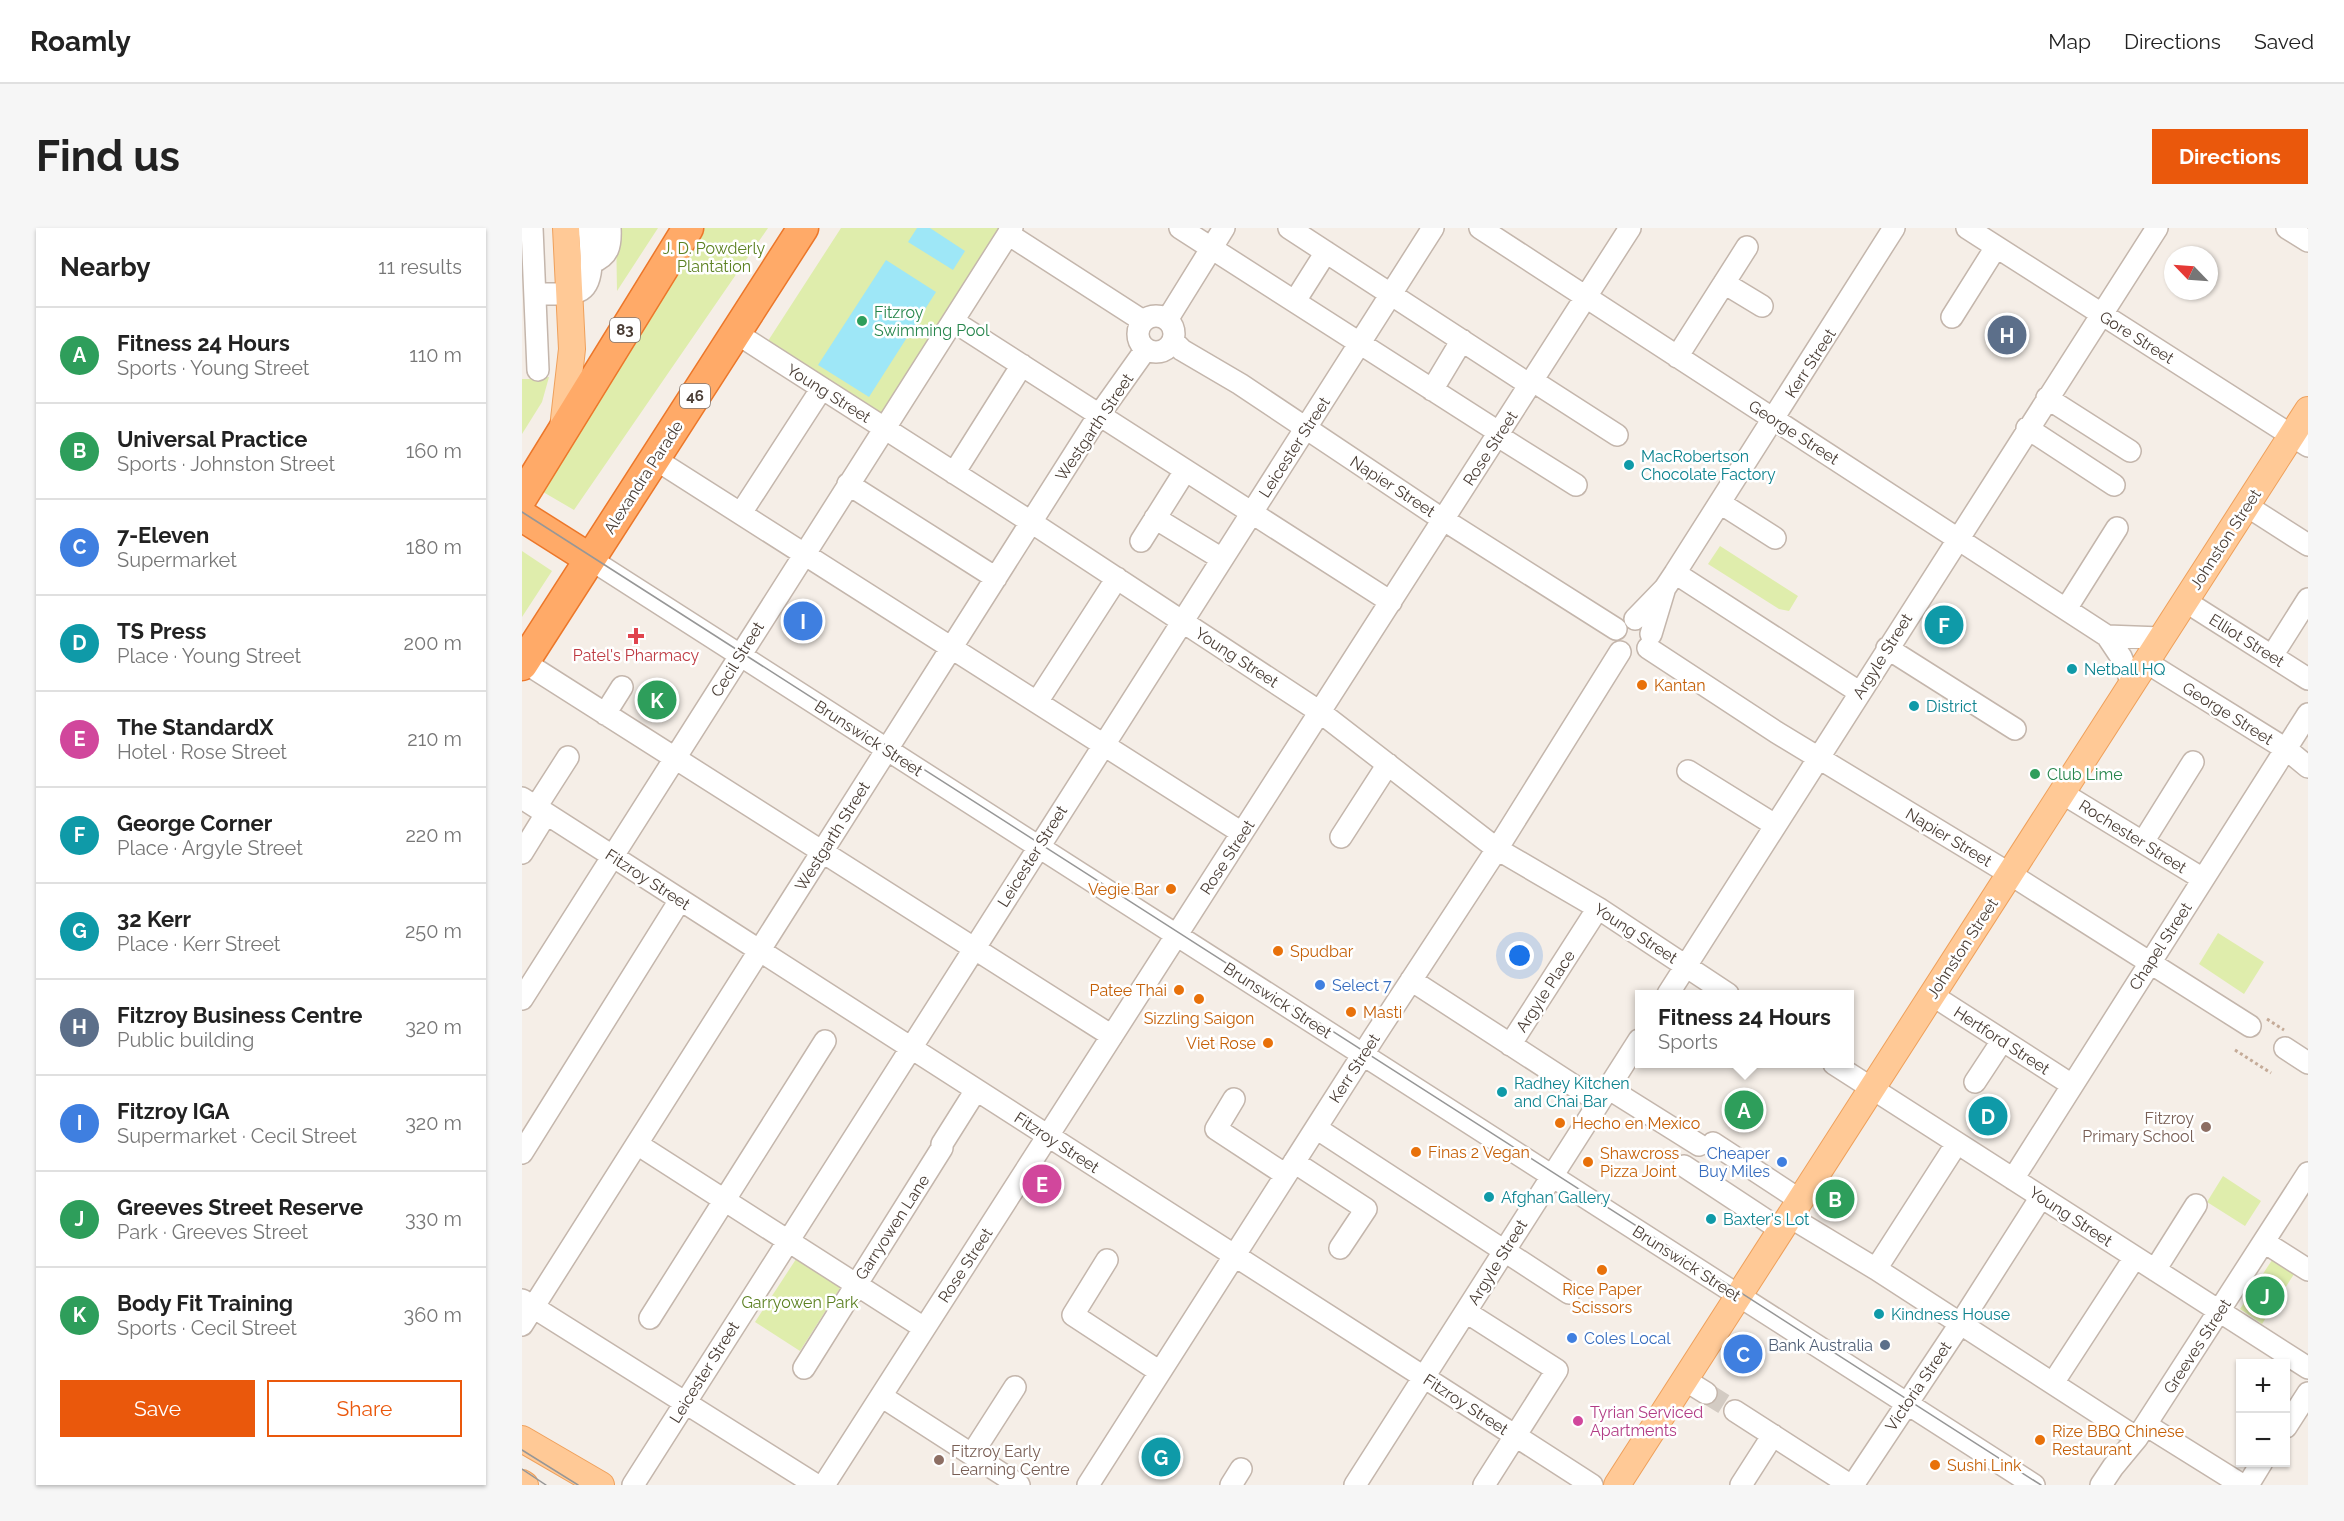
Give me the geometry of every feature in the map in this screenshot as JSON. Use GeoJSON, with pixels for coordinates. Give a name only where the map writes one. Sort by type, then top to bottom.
{"type":"FeatureCollection","features":[{"type":"Feature","properties":{"kind":"highway","name":"83"},"geometry":{"type":"LineString","coordinates":[[562,431],[688,228]]}},
{"type":"Feature","properties":{"kind":"highway","name":"Alexandra Parade"},"geometry":{"type":"LineString","coordinates":[[523,664],[803,228]]}},
{"type":"Feature","properties":{"kind":"highway"},"geometry":{"type":"LineString","coordinates":[[522,497],[562,431]]}},
{"type":"Feature","properties":{"kind":"highway","name":"Brunswick Street"},"geometry":{"type":"LineString","coordinates":[[522,516],[590,559]]}},
{"type":"Feature","properties":{"kind":"main road"},"geometry":{"type":"LineString","coordinates":[[562,431],[572,348],[566,228]]}},
{"type":"Feature","properties":{"kind":"main road","name":"Johnston Street"},"geometry":{"type":"LineString","coordinates":[[1617,1485],[2247,506],[2300,441],[2308,410]]}},
{"type":"Feature","properties":{"kind":"main road"},"geometry":{"type":"LineString","coordinates":[[522,1439],[601,1485]]}},
{"type":"Feature","properties":{"kind":"street"},"geometry":{"type":"LineString","coordinates":[[532,228],[537,370]]}},
{"type":"Feature","properties":{"kind":"street"},"geometry":{"type":"LineString","coordinates":[[536,294],[570,292],[581,290],[585,286],[590,277],[591,263],[589,228]]}},
{"type":"Feature","properties":{"kind":"street"},"geometry":{"type":"LineString","coordinates":[[591,263],[604,254],[611,245],[610,228]]}},
{"type":"Feature","properties":{"kind":"street"},"geometry":{"type":"LineString","coordinates":[[1180,228],[1295,300],[1576,485]]}},
{"type":"Feature","properties":{"kind":"street"},"geometry":{"type":"LineString","coordinates":[[1170,330],[1152,316],[1143,321],[1140,326],[1139,342],[1146,349],[1159,352],[1170,346],[1170,330],[1224,228]]}},
{"type":"Feature","properties":{"kind":"street"},"geometry":{"type":"LineString","coordinates":[[1289,228],[1462,340],[1617,435]]}},
{"type":"Feature","properties":{"kind":"street","name":"Leicester Street"},"geometry":{"type":"LineString","coordinates":[[633,1485],[1433,228]]}},
{"type":"Feature","properties":{"kind":"street","name":"George Street"},"geometry":{"type":"LineString","coordinates":[[1480,228],[1585,299],[2107,636],[2121,657],[2139,673],[2168,676],[2286,749],[2308,767]]}},
{"type":"Feature","properties":{"kind":"street","name":"Rose Street"},"geometry":{"type":"LineString","coordinates":[[824,1485],[1445,520],[1630,228]]}},
{"type":"Feature","properties":{"kind":"street","name":"Kerr Street"},"geometry":{"type":"LineString","coordinates":[[1625,624],[1670,580],[1894,228]]}},
{"type":"Feature","properties":{"kind":"street","name":"Gore Street"},"geometry":{"type":"LineString","coordinates":[[1967,228],[2300,441]]}},
{"type":"Feature","properties":{"kind":"street","name":"Argyle Street"},"geometry":{"type":"LineString","coordinates":[[1671,990],[2157,228]]}},
{"type":"Feature","properties":{"kind":"street"},"geometry":{"type":"LineString","coordinates":[[2287,228],[2308,241]]}},
{"type":"Feature","properties":{"kind":"street"},"geometry":{"type":"LineString","coordinates":[[1010,231],[1143,321]]}},
{"type":"Feature","properties":{"kind":"street","name":"Cecil Street"},"geometry":{"type":"LineString","coordinates":[[522,999],[1010,231]]}},
{"type":"Feature","properties":{"kind":"street"},"geometry":{"type":"LineString","coordinates":[[1677,357],[1747,246]]}},
{"type":"Feature","properties":{"kind":"street"},"geometry":{"type":"LineString","coordinates":[[1952,317],[1996,247]]}},
{"type":"Feature","properties":{"kind":"street"},"geometry":{"type":"LineString","coordinates":[[1295,300],[1326,252]]}},
{"type":"Feature","properties":{"kind":"street"},"geometry":{"type":"LineString","coordinates":[[1724,282],[1762,306]]}},
{"type":"Feature","properties":{"kind":"street"},"geometry":{"type":"LineString","coordinates":[[953,321],[1391,602]]}},
{"type":"Feature","properties":{"kind":"street","name":"Napier Street"},"geometry":{"type":"LineString","coordinates":[[1170,330],[1182,350],[1240,384],[1445,520],[1625,624]]}},
{"type":"Feature","properties":{"kind":"street","name":"Young Street"},"geometry":{"type":"LineString","coordinates":[[736,333],[1031,522],[1320,712],[1497,849],[1598,908],[1722,990]]}},
{"type":"Feature","properties":{"kind":"street"},"geometry":{"type":"LineString","coordinates":[[1432,390],[1462,340]]}},
{"type":"Feature","properties":{"kind":"street","name":"Westgarth Street"},"geometry":{"type":"LineString","coordinates":[[522,1325],[528,1304],[637,1144],[1099,415],[1146,349]]}},
{"type":"Feature","properties":{"kind":"street"},"geometry":{"type":"LineString","coordinates":[[954,473],[1022,365]]}},
{"type":"Feature","properties":{"kind":"street"},"geometry":{"type":"LineString","coordinates":[[741,513],[822,388]]}},
{"type":"Feature","properties":{"kind":"street"},"geometry":{"type":"LineString","coordinates":[[2047,398],[2130,451]]}},
{"type":"Feature","properties":{"kind":"street"},"geometry":{"type":"LineString","coordinates":[[2028,428],[2114,484]]}},
{"type":"Feature","properties":{"kind":"street"},"geometry":{"type":"LineString","coordinates":[[655,459],[1242,833]]}},
{"type":"Feature","properties":{"kind":"street"},"geometry":{"type":"LineString","coordinates":[[1141,541],[1185,471]]}},
{"type":"Feature","properties":{"kind":"street"},"geometry":{"type":"LineString","coordinates":[[848,484],[996,578]]}},
{"type":"Feature","properties":{"kind":"street"},"geometry":{"type":"LineString","coordinates":[[1720,503],[1775,538]]}},
{"type":"Feature","properties":{"kind":"street"},"geometry":{"type":"LineString","coordinates":[[2247,506],[2308,545]]}},
{"type":"Feature","properties":{"kind":"street"},"geometry":{"type":"LineString","coordinates":[[1155,518],[1222,559]]}},
{"type":"Feature","properties":{"kind":"street"},"geometry":{"type":"LineString","coordinates":[[2066,609],[2117,528]]}},
{"type":"Feature","properties":{"kind":"street","name":"Brunswick Street"},"geometry":{"type":"LineString","coordinates":[[590,559],[2034,1485]]}},
{"type":"Feature","properties":{"kind":"street"},"geometry":{"type":"LineString","coordinates":[[1037,702],[1117,578]]}},
{"type":"Feature","properties":{"kind":"street"},"geometry":{"type":"LineString","coordinates":[[1670,580],[1859,692]]}},
{"type":"Feature","properties":{"kind":"street","name":"Kerr Street"},"geometry":{"type":"LineString","coordinates":[[1649,641],[1670,580]]}},
{"type":"Feature","properties":{"kind":"street"},"geometry":{"type":"LineString","coordinates":[[2272,656],[2308,599]]}},
{"type":"Feature","properties":{"kind":"street","name":"Elliot Street"},"geometry":{"type":"LineString","coordinates":[[2185,601],[2308,679]]}},
{"type":"Feature","properties":{"kind":"street"},"geometry":{"type":"LineString","coordinates":[[1625,624],[1645,624],[1649,641],[1644,652],[1632,656],[1620,652],[1614,639],[1625,624]]}},
{"type":"Feature","properties":{"kind":"street"},"geometry":{"type":"LineString","coordinates":[[2107,636],[2161,638]]}},
{"type":"Feature","properties":{"kind":"street","name":"Napier Street"},"geometry":{"type":"LineString","coordinates":[[1649,641],[1818,758],[2150,962],[2255,1021]]}},
{"type":"Feature","properties":{"kind":"street"},"geometry":{"type":"LineString","coordinates":[[1887,648],[2014,729]]}},
{"type":"Feature","properties":{"kind":"street","name":"Kerr Street"},"geometry":{"type":"LineString","coordinates":[[1088,1485],[1497,849],[1620,652]]}},
{"type":"Feature","properties":{"kind":"street"},"geometry":{"type":"LineString","coordinates":[[523,664],[1112,1036]]}},
{"type":"Feature","properties":{"kind":"street"},"geometry":{"type":"LineString","coordinates":[[605,714],[622,687]]}},
{"type":"Feature","properties":{"kind":"street","name":"Chapel Street"},"geometry":{"type":"LineString","coordinates":[[2013,1179],[2308,714]]}},
{"type":"Feature","properties":{"kind":"street"},"geometry":{"type":"LineString","coordinates":[[522,853],[535,806],[568,757]]}},
{"type":"Feature","properties":{"kind":"street"},"geometry":{"type":"LineString","coordinates":[[2143,842],[2193,762]]}},
{"type":"Feature","properties":{"kind":"street"},"geometry":{"type":"LineString","coordinates":[[1341,837],[1388,764]]}},
{"type":"Feature","properties":{"kind":"street"},"geometry":{"type":"LineString","coordinates":[[1688,771],[1775,825]]}},
{"type":"Feature","properties":{"kind":"street","name":"Rochester Street"},"geometry":{"type":"LineString","coordinates":[[2062,793],[2203,879]]}},
{"type":"Feature","properties":{"kind":"street","name":"Fitzroy Street"},"geometry":{"type":"LineString","coordinates":[[535,806],[1592,1485]]}},
{"type":"Feature","properties":{"kind":"street"},"geometry":{"type":"LineString","coordinates":[[522,1152],[680,900]]}},
{"type":"Feature","properties":{"kind":"street","name":"Argyle Place"},"geometry":{"type":"LineString","coordinates":[[1598,908],[1510,1045],[1604,1095],[1706,1144],[1790,1216]]}},
{"type":"Feature","properties":{"kind":"street"},"geometry":{"type":"LineString","coordinates":[[1411,980],[1510,1045]]}},
{"type":"Feature","properties":{"kind":"street","name":"Hertford Street"},"geometry":{"type":"LineString","coordinates":[[1932,995],[2072,1085]]}},
{"type":"Feature","properties":{"kind":"street"},"geometry":{"type":"LineString","coordinates":[[650,1318],[825,1041]]}},
{"type":"Feature","properties":{"kind":"street"},"geometry":{"type":"LineString","coordinates":[[1975,1082],[2002,1041]]}},
{"type":"Feature","properties":{"kind":"street"},"geometry":{"type":"LineString","coordinates":[[2289,1042],[2308,1063]]}},
{"type":"Feature","properties":{"kind":"street","name":"Argyle Street"},"geometry":{"type":"LineString","coordinates":[[1355,1485],[1635,1046]]}},
{"type":"Feature","properties":{"kind":"street","name":"Young Street"},"geometry":{"type":"LineString","coordinates":[[1840,1068],[2308,1368]]}},
{"type":"Feature","properties":{"kind":"street","name":"Garryowen Lane"},"geometry":{"type":"LineString","coordinates":[[804,1368],[976,1090]]}},
{"type":"Feature","properties":{"kind":"street"},"geometry":{"type":"LineString","coordinates":[[1234,1099],[1216,1129],[1366,1209],[1340,1248]]}},
{"type":"Feature","properties":{"kind":"street"},"geometry":{"type":"LineString","coordinates":[[1316,1128],[1569,1293]]}},
{"type":"Feature","properties":{"kind":"street"},"geometry":{"type":"LineString","coordinates":[[1876,1269],[1956,1143]]}},
{"type":"Feature","properties":{"kind":"street"},"geometry":{"type":"LineString","coordinates":[[637,1144],[924,1328]]}},
{"type":"Feature","properties":{"kind":"street"},"geometry":{"type":"LineString","coordinates":[[1684,1166],[1790,1216],[2053,1383],[2242,1485]]}},
{"type":"Feature","properties":{"kind":"street","name":"Greeves Street"},"geometry":{"type":"LineString","coordinates":[[2101,1485],[2141,1431],[2307,1176]]}},
{"type":"Feature","properties":{"kind":"street","name":"Victoria Street"},"geometry":{"type":"LineString","coordinates":[[1852,1485],[1960,1324],[2041,1197]]}},
{"type":"Feature","properties":{"kind":"street"},"geometry":{"type":"LineString","coordinates":[[2155,1270],[2196,1205]]}},
{"type":"Feature","properties":{"kind":"street"},"geometry":{"type":"LineString","coordinates":[[2264,1242],[2308,1270]]}},
{"type":"Feature","properties":{"kind":"street"},"geometry":{"type":"LineString","coordinates":[[2053,1383],[2135,1257]]}},
{"type":"Feature","properties":{"kind":"street"},"geometry":{"type":"LineString","coordinates":[[1107,1260],[1073,1315],[1160,1372]]}},
{"type":"Feature","properties":{"kind":"street"},"geometry":{"type":"LineString","coordinates":[[528,1304],[816,1485]]}},
{"type":"Feature","properties":{"kind":"street"},"geometry":{"type":"LineString","coordinates":[[1470,1306],[1557,1370],[1484,1485]]}},
{"type":"Feature","properties":{"kind":"street"},"geometry":{"type":"LineString","coordinates":[[1685,1380],[1706,1393]]}},
{"type":"Feature","properties":{"kind":"street"},"geometry":{"type":"LineString","coordinates":[[972,1454],[1014,1387]]}},
{"type":"Feature","properties":{"kind":"street"},"geometry":{"type":"LineString","coordinates":[[2290,1421],[2308,1393]]}},
{"type":"Feature","properties":{"kind":"street"},"geometry":{"type":"LineString","coordinates":[[881,1396],[1019,1485]]}},
{"type":"Feature","properties":{"kind":"street"},"geometry":{"type":"LineString","coordinates":[[1735,1411],[1852,1485]]}},
{"type":"Feature","properties":{"kind":"street"},"geometry":{"type":"LineString","coordinates":[[1741,1485],[1773,1435]]}},
{"type":"Feature","properties":{"kind":"street"},"geometry":{"type":"LineString","coordinates":[[2248,1485],[2259,1467]]}},
{"type":"Feature","properties":{"kind":"path"},"geometry":{"type":"LineString","coordinates":[[2255,1021],[2289,1042]]}},
{"type":"Feature","properties":{"kind":"path"},"geometry":{"type":"LineString","coordinates":[[2235,1050],[2271,1073]]}},
{"type":"Feature","properties":{"kind":"green space"},"geometry":{"type":"Polygon","coordinates":[[[616,228],[658,228],[617,291],[616,228]]]}},
{"type":"Feature","properties":{"kind":"green space","name":"J. D. Powderly Plantation"},"geometry":{"type":"Polygon","coordinates":[[[700,228],[768,228],[574,510],[538,489],[700,228]]]}},
{"type":"Feature","properties":{"kind":"green space","name":"Fitzroy Swimming Pool"},"geometry":{"type":"Polygon","coordinates":[[[841,228],[1002,228],[880,418],[766,344],[841,228]]]}},
{"type":"Feature","properties":{"kind":"green space"},"geometry":{"type":"Polygon","coordinates":[[[549,377],[542,402],[522,434],[522,379],[549,377]]]}},
{"type":"Feature","properties":{"kind":"green space"},"geometry":{"type":"Polygon","coordinates":[[[1720,546],[1798,596],[1789,611],[1779,609],[1708,564],[1720,546]]]}},
{"type":"Feature","properties":{"kind":"green space"},"geometry":{"type":"Polygon","coordinates":[[[522,551],[552,571],[522,617],[522,551]]]}},
{"type":"Feature","properties":{"kind":"green space"},"geometry":{"type":"Polygon","coordinates":[[[2218,933],[2264,962],[2244,994],[2199,964],[2218,933]]]}},
{"type":"Feature","properties":{"kind":"green space"},"geometry":{"type":"Polygon","coordinates":[[[2223,1176],[2261,1201],[2245,1226],[2207,1202],[2223,1176]]]}},
{"type":"Feature","properties":{"kind":"green space","name":"Garryowen Park"},"geometry":{"type":"Polygon","coordinates":[[[800,1253],[844,1282],[800,1351],[755,1322],[800,1253]]]}},
{"type":"Feature","properties":{"kind":"green space"},"geometry":{"type":"Polygon","coordinates":[[[2274,1257],[2296,1271],[2262,1324],[2240,1309],[2274,1257]]]}},
{"type":"Feature","properties":{"kind":"water"},"geometry":{"type":"Polygon","coordinates":[[[917,228],[930,228],[965,251],[953,270],[908,242],[917,228]]]}},
{"type":"Feature","properties":{"kind":"water"},"geometry":{"type":"Polygon","coordinates":[[[886,260],[936,292],[869,397],[818,365],[886,260]]]}},
{"type":"Feature","properties":{"kind":"tunnel"},"geometry":{"type":"LineString","coordinates":[[1706,1393],[1735,1411]]}},
{"type":"Feature","properties":{"kind":"tram line"},"geometry":{"type":"LineString","coordinates":[[522,512],[2041,1485]]}},
{"type":"Feature","properties":{"kind":"tram line"},"geometry":{"type":"LineString","coordinates":[[522,1450],[578,1485]]}},
{"type":"Feature","properties":{"kind":"tram line"},"geometry":{"type":"LineString","coordinates":[[522,1469],[546,1485]]}},
{"type":"Feature","properties":{"kind":"place","name":"Fitzroy Swimming Pool"},"geometry":{"type":"Point","coordinates":[862,321]}},
{"type":"Feature","properties":{"kind":"place","name":"Fitzroy Business Centre"},"geometry":{"type":"Point","coordinates":[2007,335]}},
{"type":"Feature","properties":{"kind":"place","name":"MacRobertson Chocolate Factory"},"geometry":{"type":"Point","coordinates":[1629,465]}},
{"type":"Feature","properties":{"kind":"place","name":"Fitzroy IGA"},"geometry":{"type":"Point","coordinates":[803,621]}},
{"type":"Feature","properties":{"kind":"place","name":"George Corner"},"geometry":{"type":"Point","coordinates":[1944,625]}},
{"type":"Feature","properties":{"kind":"place","name":"Patel's Pharmacy"},"geometry":{"type":"Point","coordinates":[636,636]}},
{"type":"Feature","properties":{"kind":"place","name":"Netball HQ"},"geometry":{"type":"Point","coordinates":[2072,669]}},
{"type":"Feature","properties":{"kind":"place","name":"Kantan"},"geometry":{"type":"Point","coordinates":[1642,685]}},
{"type":"Feature","properties":{"kind":"place","name":"Body Fit Training"},"geometry":{"type":"Point","coordinates":[657,700]}},
{"type":"Feature","properties":{"kind":"place","name":"District"},"geometry":{"type":"Point","coordinates":[1914,706]}},
{"type":"Feature","properties":{"kind":"place","name":"Club Lime"},"geometry":{"type":"Point","coordinates":[2035,774]}},
{"type":"Feature","properties":{"kind":"place","name":"Vegie Bar"},"geometry":{"type":"Point","coordinates":[1171,889]}},
{"type":"Feature","properties":{"kind":"place","name":"Spudbar"},"geometry":{"type":"Point","coordinates":[1278,951]}},
{"type":"Feature","properties":{"kind":"place","name":"Select 7"},"geometry":{"type":"Point","coordinates":[1320,985]}},
{"type":"Feature","properties":{"kind":"place","name":"Patee Thai"},"geometry":{"type":"Point","coordinates":[1179,990]}},
{"type":"Feature","properties":{"kind":"place","name":"Sizzling Saigon"},"geometry":{"type":"Point","coordinates":[1199,999]}},
{"type":"Feature","properties":{"kind":"place","name":"Masti"},"geometry":{"type":"Point","coordinates":[1351,1012]}},
{"type":"Feature","properties":{"kind":"place","name":"Viet Rose"},"geometry":{"type":"Point","coordinates":[1268,1043]}},
{"type":"Feature","properties":{"kind":"place","name":"Radhey Kitchen and Chai Bar"},"geometry":{"type":"Point","coordinates":[1502,1092]}},
{"type":"Feature","properties":{"kind":"place","name":"Fitness 24 Hours"},"geometry":{"type":"Point","coordinates":[1744,1110]}},
{"type":"Feature","properties":{"kind":"place","name":"TS Press"},"geometry":{"type":"Point","coordinates":[1988,1116]}},
{"type":"Feature","properties":{"kind":"place","name":"Hecho en Mexico"},"geometry":{"type":"Point","coordinates":[1560,1123]}},
{"type":"Feature","properties":{"kind":"place","name":"Fitzroy Primary School"},"geometry":{"type":"Point","coordinates":[2206,1127]}},
{"type":"Feature","properties":{"kind":"place","name":"Finas 2 Vegan"},"geometry":{"type":"Point","coordinates":[1416,1152]}},
{"type":"Feature","properties":{"kind":"place","name":"Shawcross Pizza Joint"},"geometry":{"type":"Point","coordinates":[1588,1162]}},
{"type":"Feature","properties":{"kind":"place","name":"Cheaper Buy Miles"},"geometry":{"type":"Point","coordinates":[1782,1162]}},
{"type":"Feature","properties":{"kind":"place","name":"The StandardX"},"geometry":{"type":"Point","coordinates":[1042,1184]}},
{"type":"Feature","properties":{"kind":"place","name":"Afghan Gallery"},"geometry":{"type":"Point","coordinates":[1489,1197]}},
{"type":"Feature","properties":{"kind":"place","name":"Universal Practice"},"geometry":{"type":"Point","coordinates":[1835,1199]}},
{"type":"Feature","properties":{"kind":"place","name":"Baxter's Lot"},"geometry":{"type":"Point","coordinates":[1711,1219]}},
{"type":"Feature","properties":{"kind":"place","name":"Rice Paper Scissors"},"geometry":{"type":"Point","coordinates":[1602,1270]}},
{"type":"Feature","properties":{"kind":"place","name":"Greeves Street Reserve"},"geometry":{"type":"Point","coordinates":[2265,1296]}},
{"type":"Feature","properties":{"kind":"place","name":"Kindness House"},"geometry":{"type":"Point","coordinates":[1879,1314]}},
{"type":"Feature","properties":{"kind":"place","name":"Coles Local"},"geometry":{"type":"Point","coordinates":[1572,1338]}},
{"type":"Feature","properties":{"kind":"place","name":"Bank Australia"},"geometry":{"type":"Point","coordinates":[1885,1345]}},
{"type":"Feature","properties":{"kind":"place","name":"7-Eleven"},"geometry":{"type":"Point","coordinates":[1743,1354]}},
{"type":"Feature","properties":{"kind":"place","name":"Tyrian Serviced Apartments"},"geometry":{"type":"Point","coordinates":[1578,1421]}},
{"type":"Feature","properties":{"kind":"place","name":"Rize BBQ Chinese Restaurant"},"geometry":{"type":"Point","coordinates":[2040,1440]}},
{"type":"Feature","properties":{"kind":"place","name":"32 Kerr"},"geometry":{"type":"Point","coordinates":[1161,1457]}},
{"type":"Feature","properties":{"kind":"place","name":"Fitzroy Early Learning Centre"},"geometry":{"type":"Point","coordinates":[939,1460]}},
{"type":"Feature","properties":{"kind":"place","name":"Sushi Link"},"geometry":{"type":"Point","coordinates":[1935,1465]}}]}
